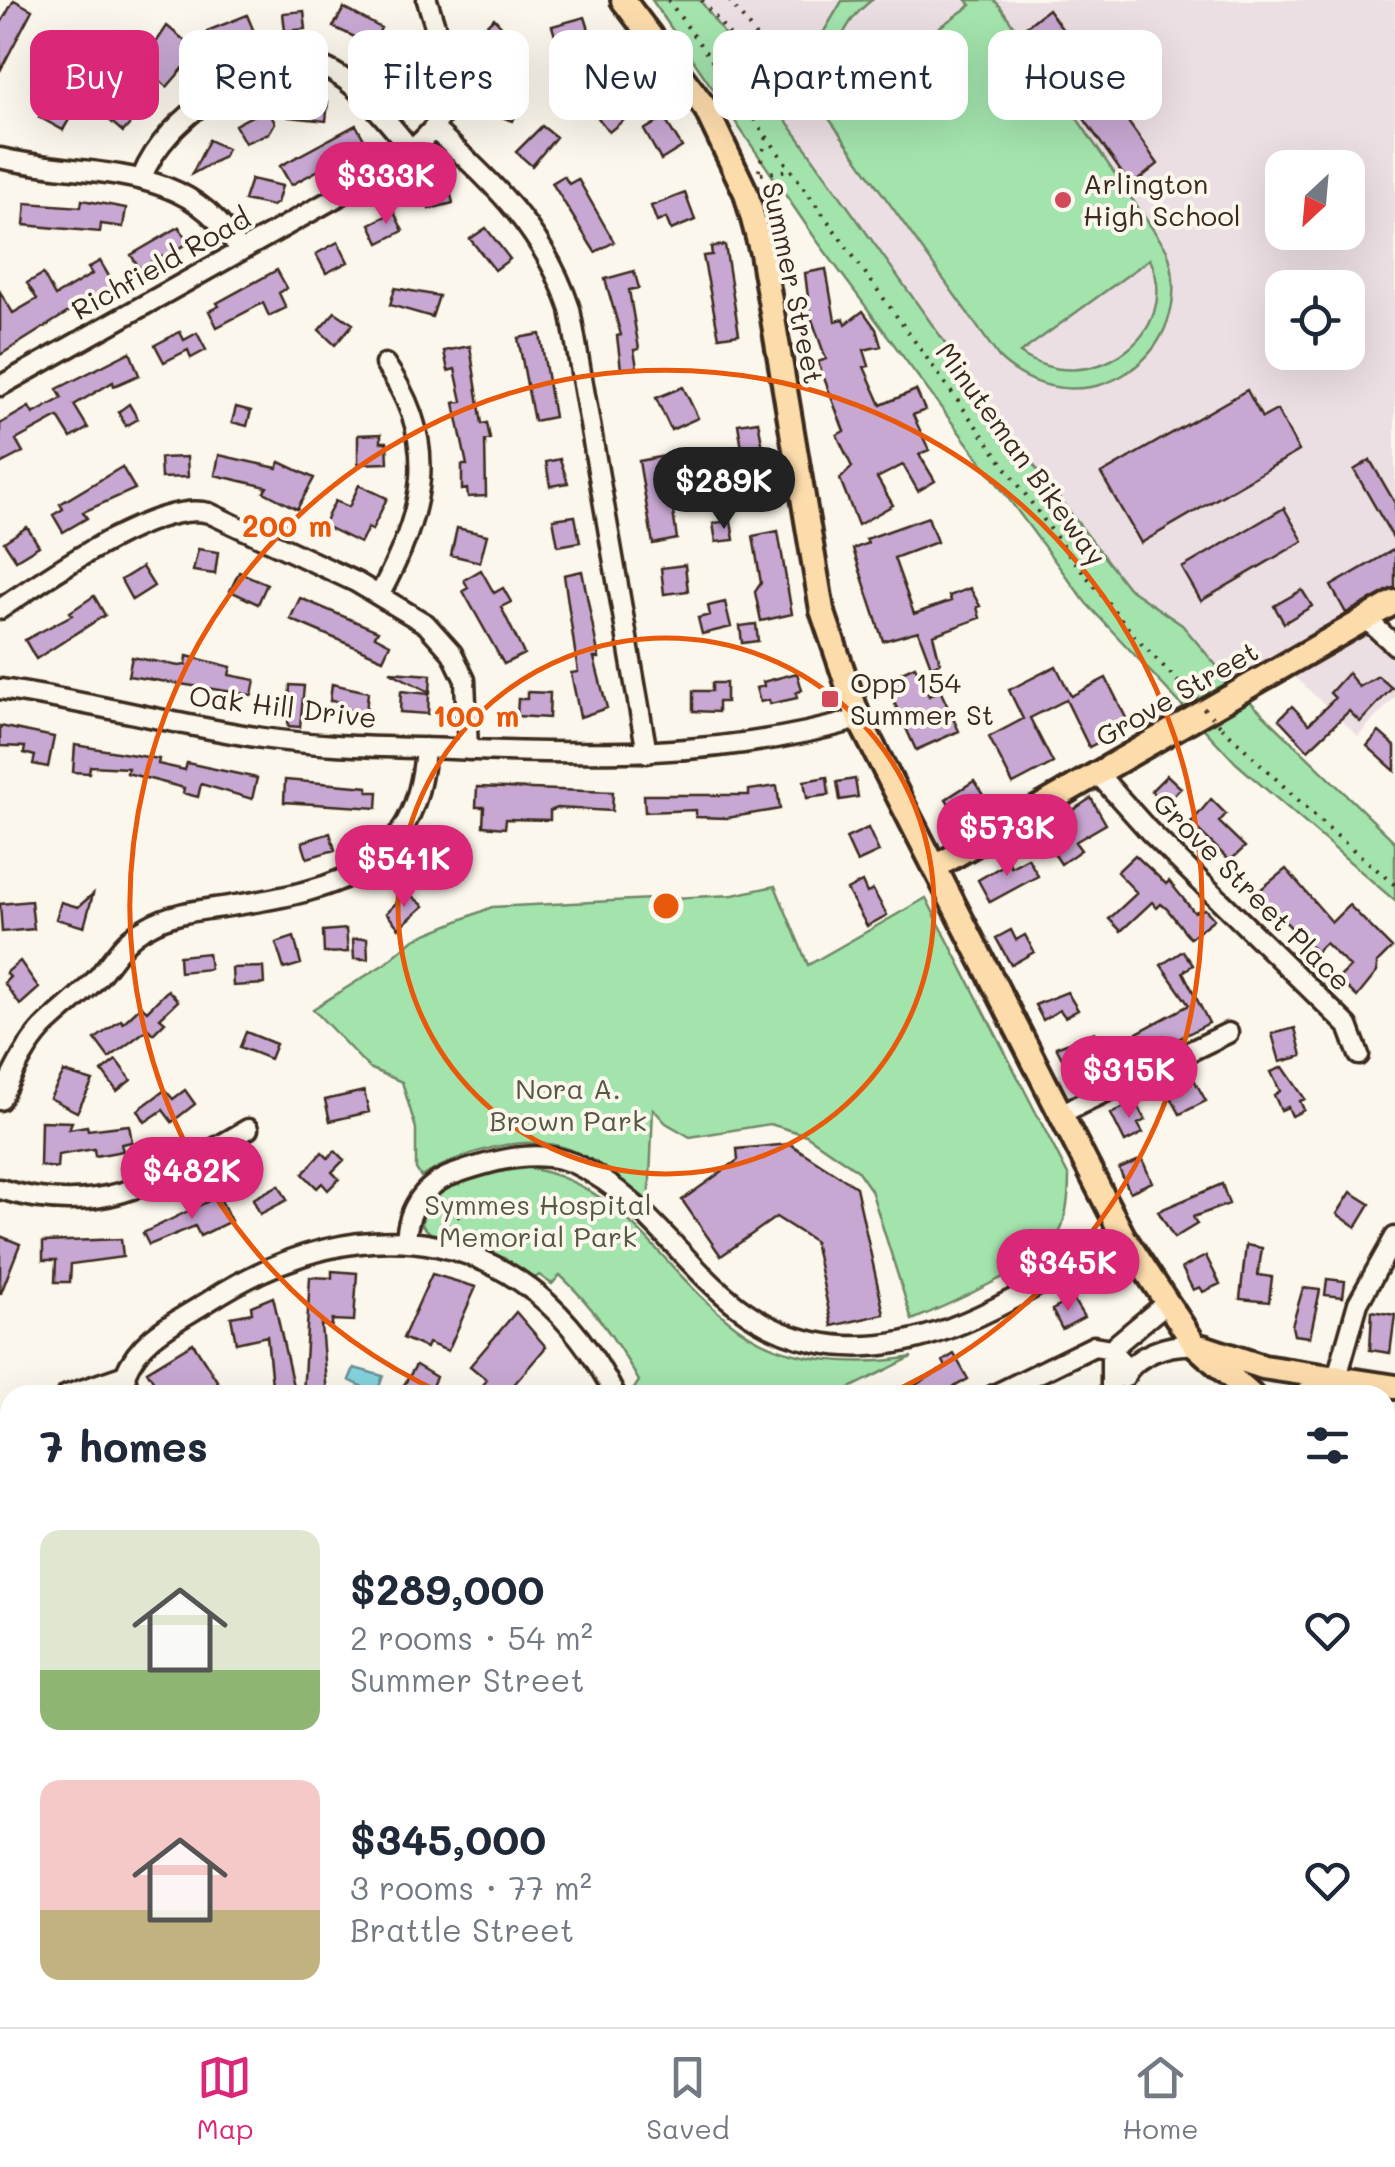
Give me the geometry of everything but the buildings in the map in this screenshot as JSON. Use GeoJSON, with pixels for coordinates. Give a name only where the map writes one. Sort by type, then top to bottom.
{"type":"FeatureCollection","features":[{"type":"Feature","properties":{"kind":"main road","name":"Summer Street"},"geometry":{"type":"LineString","coordinates":[[624,0],[706,109],[746,192],[762,253],[822,610],[859,719],[1122,1236],[1164,1304],[1196,1344],[1240,1385]]}},
{"type":"Feature","properties":{"kind":"main road","name":"Grove Street"},"geometry":{"type":"LineString","coordinates":[[937,866],[1395,602]]}},
{"type":"Feature","properties":{"kind":"main road"},"geometry":{"type":"LineString","coordinates":[[1196,1344],[1262,1367],[1383,1385]]}},
{"type":"Feature","properties":{"kind":"main road"},"geometry":{"type":"LineString","coordinates":[[1323,1385],[1337,1377]]}},
{"type":"Feature","properties":{"kind":"street"},"geometry":{"type":"LineString","coordinates":[[427,0],[449,74],[436,130],[510,201],[543,246],[570,309],[647,754]]}},
{"type":"Feature","properties":{"kind":"street"},"geometry":{"type":"LineString","coordinates":[[142,177],[155,149],[206,101],[264,65],[294,58],[318,64],[348,83],[412,151]]}},
{"type":"Feature","properties":{"kind":"street","name":"Richfield Road"},"geometry":{"type":"LineString","coordinates":[[0,386],[412,151],[436,130]]}},
{"type":"Feature","properties":{"kind":"street"},"geometry":{"type":"LineString","coordinates":[[0,158],[142,177],[194,204],[228,231],[240,250]]}},
{"type":"Feature","properties":{"kind":"street"},"geometry":{"type":"LineString","coordinates":[[380,594],[412,528],[420,479],[412,409],[385,364]]}},
{"type":"Feature","properties":{"kind":"street"},"geometry":{"type":"LineString","coordinates":[[0,609],[124,535],[171,513],[194,510],[218,516],[380,594],[426,624],[458,664],[468,696],[468,750]]}},
{"type":"Feature","properties":{"kind":"street"},"geometry":{"type":"LineString","coordinates":[[1366,619],[1395,646]]}},
{"type":"Feature","properties":{"kind":"street","name":"Oak Hill Drive"},"geometry":{"type":"LineString","coordinates":[[0,689],[263,738],[468,750],[647,754],[712,750],[782,740],[859,719]]}},
{"type":"Feature","properties":{"kind":"street"},"geometry":{"type":"LineString","coordinates":[[0,1100],[41,1031],[100,976],[123,944],[145,928],[181,913],[313,890],[373,866],[400,836],[417,805],[425,748]]}},
{"type":"Feature","properties":{"kind":"street","name":"Grove Street Place"},"geometry":{"type":"LineString","coordinates":[[1098,774],[1348,1026],[1359,1055]]}},
{"type":"Feature","properties":{"kind":"street"},"geometry":{"type":"LineString","coordinates":[[1060,1114],[1228,1033]]}},
{"type":"Feature","properties":{"kind":"street"},"geometry":{"type":"LineString","coordinates":[[0,1189],[55,1200],[118,1197],[160,1180],[248,1129]]}},
{"type":"Feature","properties":{"kind":"street"},"geometry":{"type":"LineString","coordinates":[[406,1240],[407,1218],[416,1200],[448,1176],[500,1159],[570,1162],[652,1222],[725,1301],[770,1330],[818,1343],[868,1346],[926,1339],[1122,1236]]}},
{"type":"Feature","properties":{"kind":"street"},"geometry":{"type":"LineString","coordinates":[[1337,1377],[1358,1303],[1395,1238]]}},
{"type":"Feature","properties":{"kind":"street"},"geometry":{"type":"LineString","coordinates":[[96,1385],[125,1375],[144,1342],[274,1264],[360,1240],[406,1240],[482,1261],[517,1280],[554,1308],[582,1337],[609,1385]]}},
{"type":"Feature","properties":{"kind":"street"},"geometry":{"type":"LineString","coordinates":[[1111,1349],[1164,1304]]}},
{"type":"Feature","properties":{"kind":"street"},"geometry":{"type":"LineString","coordinates":[[1119,1385],[1127,1370],[1164,1346],[1196,1344]]}},
{"type":"Feature","properties":{"kind":"street"},"geometry":{"type":"LineString","coordinates":[[1014,1385],[1094,1346],[1111,1349],[1127,1370]]}},
{"type":"Feature","properties":{"kind":"street"},"geometry":{"type":"LineString","coordinates":[[1111,1349],[1113,1385]]}},
{"type":"Feature","properties":{"kind":"street"},"geometry":{"type":"LineString","coordinates":[[125,1375],[127,1385]]}},
{"type":"Feature","properties":{"kind":"path","name":"Minuteman Bikeway"},"geometry":{"type":"LineString","coordinates":[[668,0],[1067,552],[1137,639],[1323,824],[1395,885]]}},
{"type":"Feature","properties":{"kind":"path"},"geometry":{"type":"LineString","coordinates":[[702,0],[739,47],[751,48],[756,35],[729,0]]}},
{"type":"Feature","properties":{"kind":"path"},"geometry":{"type":"LineString","coordinates":[[766,136],[757,175],[790,170]]}},
{"type":"Feature","properties":{"kind":"shaded area","name":"Arlington High School"},"geometry":{"type":"Polygon","coordinates":[[[700,0],[1395,0],[1395,593],[1233,685],[1182,625],[1128,588],[1019,446],[786,120],[968,120],[968,30],[721,30],[700,0]]]}},
{"type":"Feature","properties":{"kind":"shaded area"},"geometry":{"type":"Polygon","coordinates":[[[1369,632],[1395,653],[1395,697],[1358,736],[1294,676],[1369,632]]]}},
{"type":"Feature","properties":{"kind":"shaded area"},"geometry":{"type":"Polygon","coordinates":[[[1109,1048],[1131,1097],[1079,1120],[1057,1075],[1109,1048]]]}},
{"type":"Feature","properties":{"kind":"green space"},"geometry":{"type":"Polygon","coordinates":[[[652,0],[700,0],[721,30],[713,30],[713,89],[693,60],[693,30],[673,30],[652,0]]]}},
{"type":"Feature","properties":{"kind":"green space"},"geometry":{"type":"Polygon","coordinates":[[[872,0],[846,30],[825,30],[842,1],[872,0]]]}},
{"type":"Feature","properties":{"kind":"green space"},"geometry":{"type":"Polygon","coordinates":[[[966,0],[994,0],[1016,30],[988,30],[988,120],[1078,120],[1167,250],[1173,288],[1168,322],[1152,350],[1128,372],[1099,385],[1067,388],[1033,381],[1001,360],[830,120],[968,120],[968,30],[935,30],[971,5],[966,0]],[[1150,259],[1020,353],[1046,366],[1074,369],[1100,365],[1123,353],[1142,335],[1154,313],[1157,287],[1150,259]]]}},
{"type":"Feature","properties":{"kind":"green space"},"geometry":{"type":"Polygon","coordinates":[[[734,120],[786,120],[1019,446],[1128,588],[1182,625],[1233,685],[1395,842],[1395,901],[1236,763],[1086,603],[815,238],[734,120]]]}},
{"type":"Feature","properties":{"kind":"green space","name":"Nora A. Brown Park"},"geometry":{"type":"Polygon","coordinates":[[[775,886],[808,965],[926,898],[1069,1177],[1063,1224],[1049,1248],[991,1284],[912,1320],[871,1190],[857,1170],[806,1135],[770,1124],[690,1137],[666,1123],[653,1109],[649,1201],[592,1160],[571,1150],[534,1143],[473,1153],[421,1177],[416,1169],[416,1129],[402,1082],[369,1068],[313,1009],[386,963],[414,939],[492,907],[733,895],[775,886]]]}},
{"type":"Feature","properties":{"kind":"green space","name":"Symmes Hospital Memorial Park"},"geometry":{"type":"Polygon","coordinates":[[[528,1168],[564,1178],[595,1195],[622,1215],[720,1314],[767,1344],[829,1360],[912,1357],[856,1385],[636,1385],[639,1381],[613,1338],[560,1275],[552,1284],[539,1275],[534,1279],[484,1251],[431,1234],[422,1225],[425,1210],[446,1189],[497,1172],[528,1168]]]}},
{"type":"Feature","properties":{"kind":"water"},"geometry":{"type":"Polygon","coordinates":[[[354,1368],[383,1376],[380,1385],[359,1385],[349,1380],[354,1368]]]}},
{"type":"Feature","properties":{"kind":"place","name":"Arlington High School"},"geometry":{"type":"Point","coordinates":[1063,200]}},
{"type":"Feature","properties":{"kind":"place","name":"Opp 154 Summer St"},"geometry":{"type":"Point","coordinates":[830,699]}}]}
